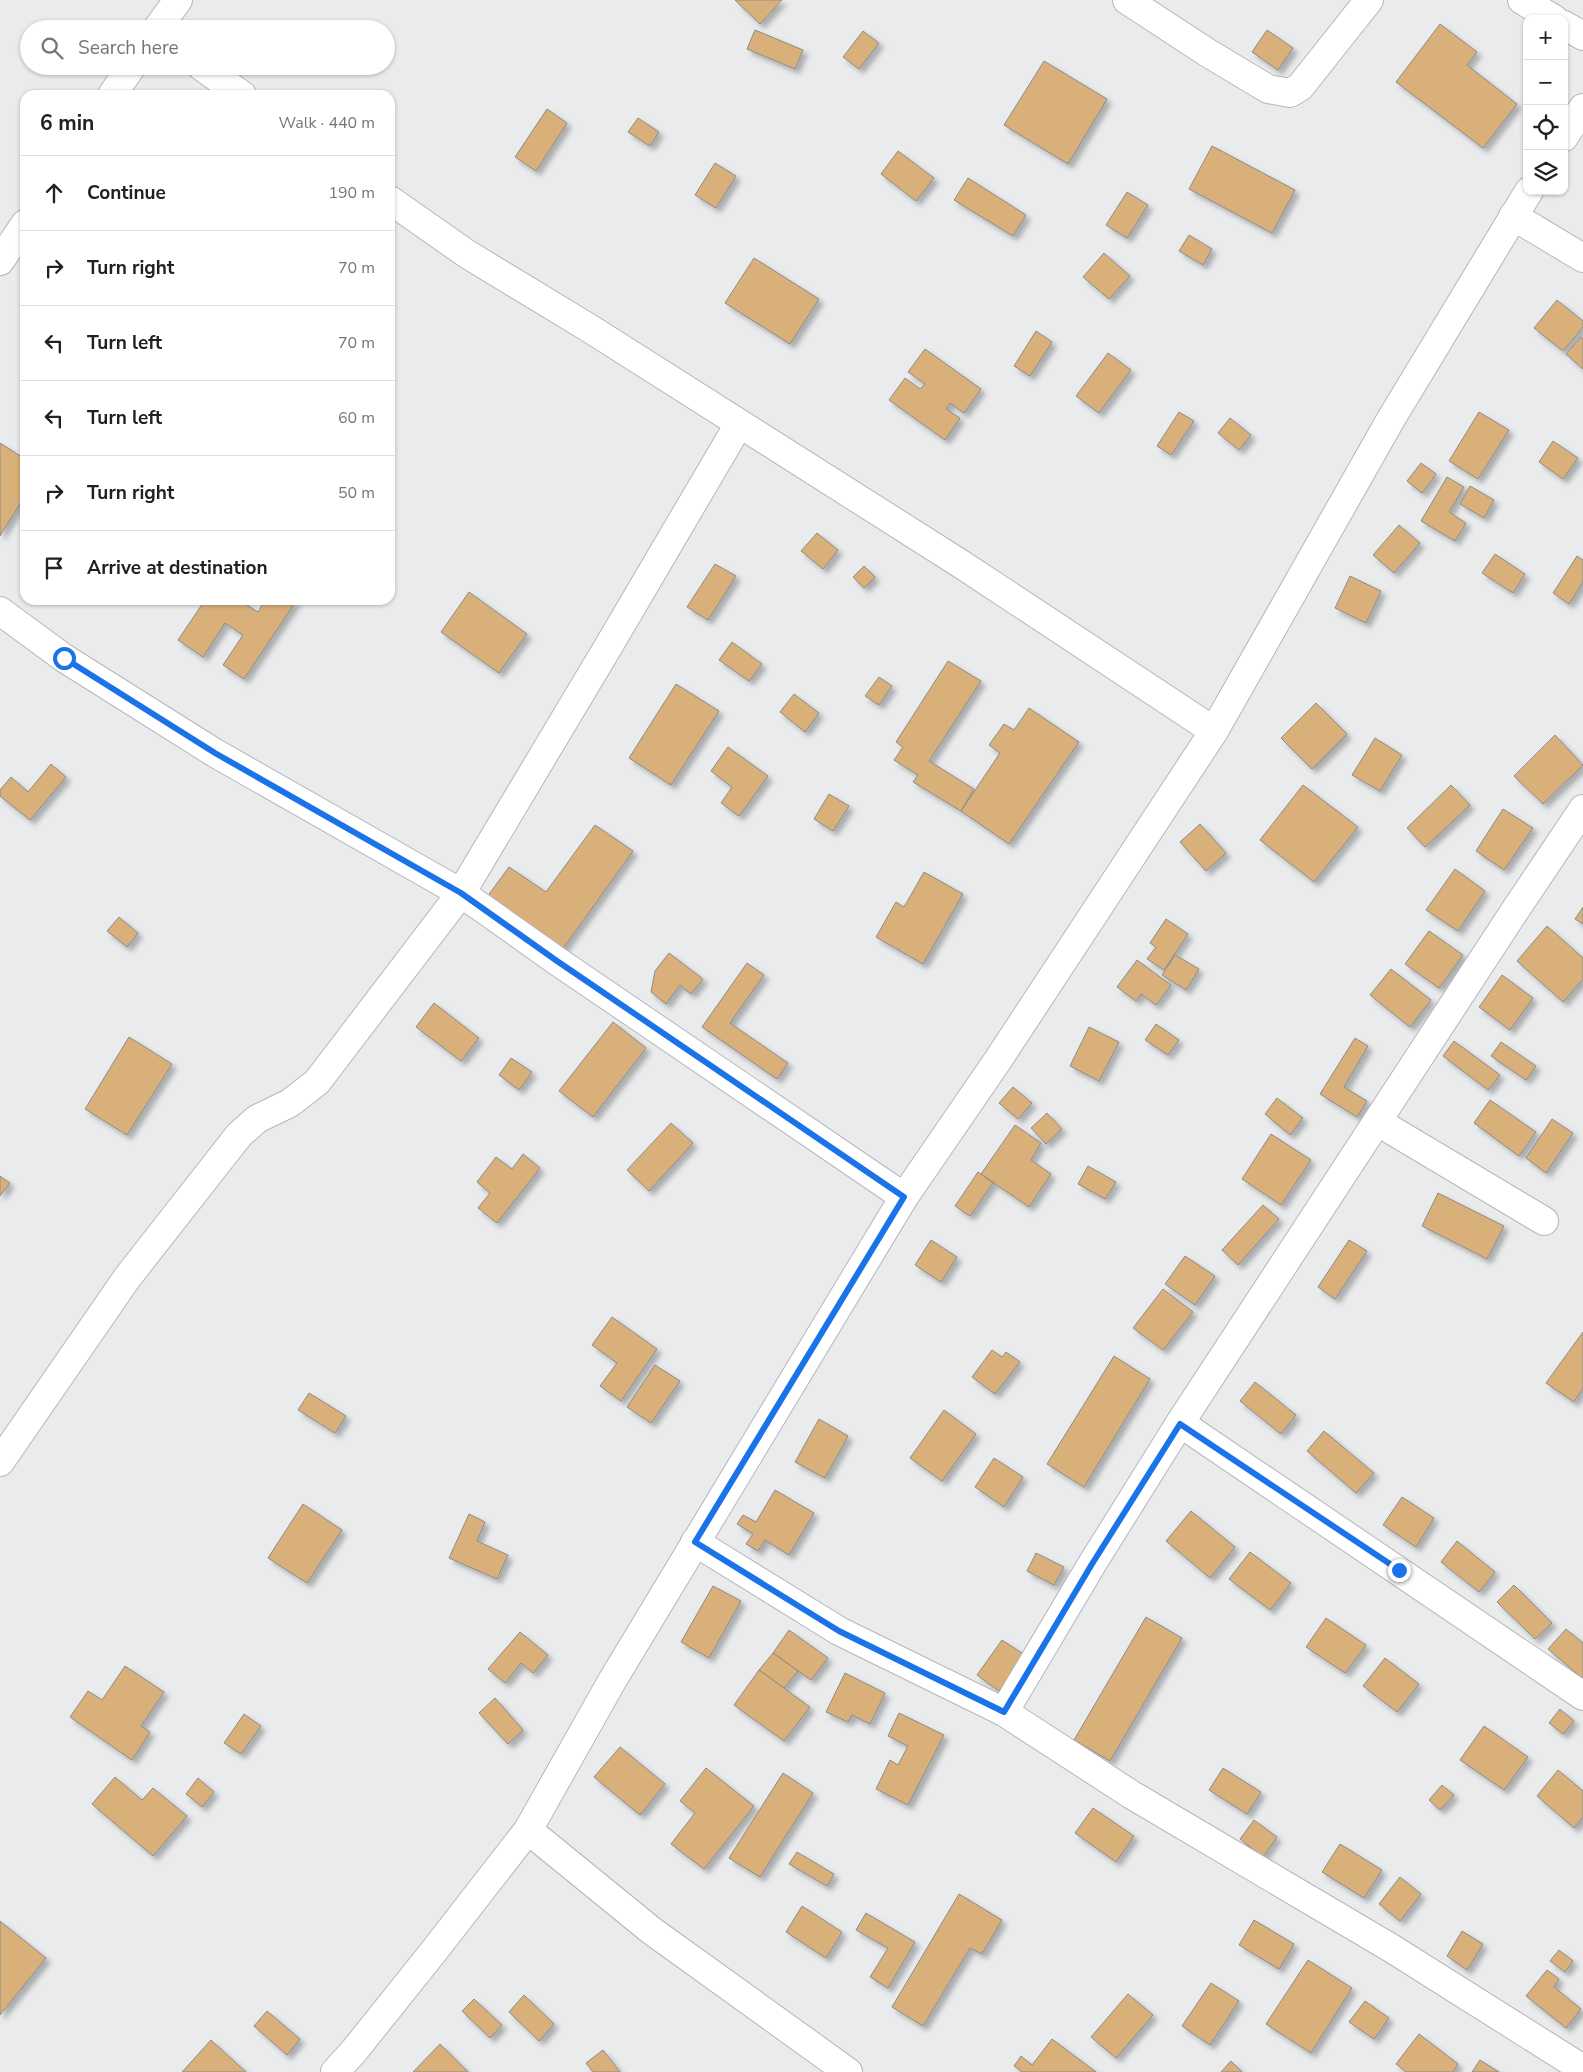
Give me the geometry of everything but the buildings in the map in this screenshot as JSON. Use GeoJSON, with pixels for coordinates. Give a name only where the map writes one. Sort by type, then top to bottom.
{"type":"FeatureCollection","features":[{"type":"Feature","properties":{"kind":"street"},"geometry":{"type":"LineString","coordinates":[[164,20],[178,0]]}},
{"type":"Feature","properties":{"kind":"street"},"geometry":{"type":"LineString","coordinates":[[1127,0],[1208,53],[1268,89],[1290,93],[1300,88],[1369,0]]}},
{"type":"Feature","properties":{"kind":"street"},"geometry":{"type":"LineString","coordinates":[[1522,0],[1547,15]]}},
{"type":"Feature","properties":{"kind":"street"},"geometry":{"type":"LineString","coordinates":[[1568,27],[1583,36]]}},
{"type":"Feature","properties":{"kind":"street"},"geometry":{"type":"LineString","coordinates":[[115,90],[126,75]]}},
{"type":"Feature","properties":{"kind":"street"},"geometry":{"type":"LineString","coordinates":[[214,75],[235,90]]}},
{"type":"Feature","properties":{"kind":"street"},"geometry":{"type":"LineString","coordinates":[[1568,131],[1583,108]]}},
{"type":"Feature","properties":{"kind":"street"},"geometry":{"type":"LineString","coordinates":[[335,2072],[354,2052],[528,1830],[612,1680],[904,1197],[998,1060],[1214,731],[1391,419],[1526,195]]}},
{"type":"Feature","properties":{"kind":"street"},"geometry":{"type":"LineString","coordinates":[[395,204],[467,254],[589,328],[961,564],[1214,731]]}},
{"type":"Feature","properties":{"kind":"street"},"geometry":{"type":"LineString","coordinates":[[1513,216],[1583,258]]}},
{"type":"Feature","properties":{"kind":"street"},"geometry":{"type":"LineString","coordinates":[[0,261],[20,231]]}},
{"type":"Feature","properties":{"kind":"street"},"geometry":{"type":"LineString","coordinates":[[0,1462],[127,1278],[239,1135],[257,1119],[290,1103],[316,1082],[461,893],[739,424]]}},
{"type":"Feature","properties":{"kind":"street"},"geometry":{"type":"LineString","coordinates":[[0,611],[64,658],[215,753],[461,893],[573,972],[904,1197]]}},
{"type":"Feature","properties":{"kind":"street"},"geometry":{"type":"LineString","coordinates":[[1004,1712],[1092,1564],[1180,1424],[1583,809]]}},
{"type":"Feature","properties":{"kind":"street"},"geometry":{"type":"LineString","coordinates":[[1378,1122],[1544,1221]]}},
{"type":"Feature","properties":{"kind":"street"},"geometry":{"type":"LineString","coordinates":[[1180,1424],[1583,1696]]}},
{"type":"Feature","properties":{"kind":"street"},"geometry":{"type":"LineString","coordinates":[[695,1542],[839,1631],[1004,1712],[1132,1795],[1391,1948],[1583,2069]]}},
{"type":"Feature","properties":{"kind":"street"},"geometry":{"type":"LineString","coordinates":[[528,1830],[652,1931],[848,2072]]}},
{"type":"Feature","properties":{"kind":"route"},"geometry":{"type":"LineString","coordinates":[[64,658],[215,753],[461,893],[557,961],[904,1197],[695,1542],[839,1631],[1004,1712],[1092,1564],[1180,1424],[1399,1570]]}}]}
